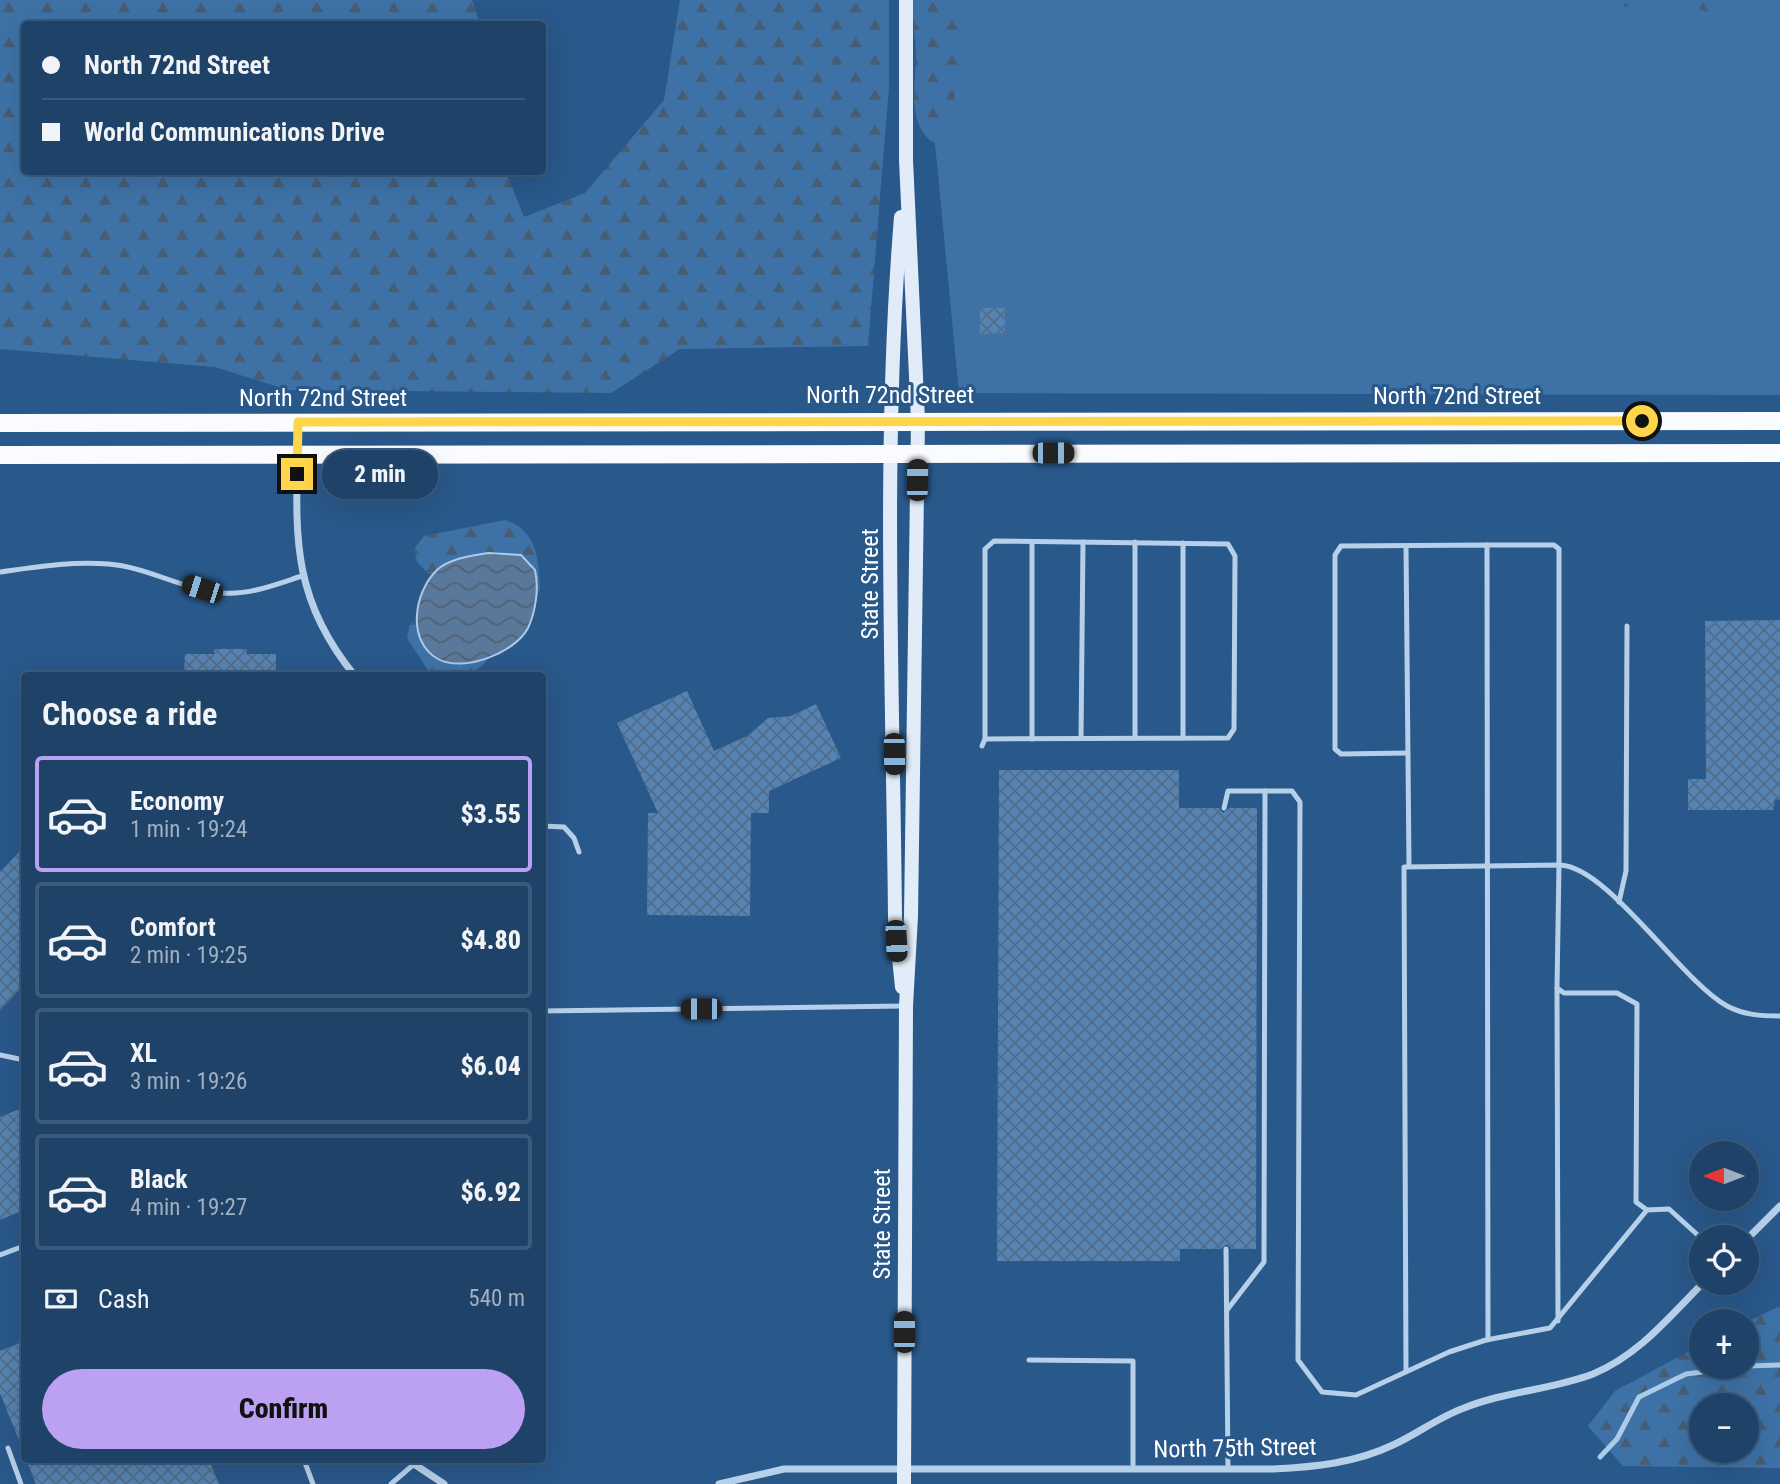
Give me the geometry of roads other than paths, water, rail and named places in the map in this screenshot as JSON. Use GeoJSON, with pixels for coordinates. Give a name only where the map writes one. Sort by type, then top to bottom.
{"type":"FeatureCollection","features":[{"type":"Feature","properties":{"kind":"main road","name":"North 72nd Street"},"geometry":{"type":"LineString","coordinates":[[0,423],[892,419],[1780,421]]}},
{"type":"Feature","properties":{"kind":"main road"},"geometry":{"type":"LineString","coordinates":[[0,455],[1780,453]]}},
{"type":"Feature","properties":{"kind":"street","name":"State Street"},"geometry":{"type":"LineString","coordinates":[[904,1484],[906,1006],[911,916],[918,453],[905,160],[906,0]]}},
{"type":"Feature","properties":{"kind":"street","name":"State Street"},"geometry":{"type":"LineString","coordinates":[[905,160],[894,300],[892,453],[895,918],[897,964],[906,1006]]}},
{"type":"Feature","properties":{"kind":"street"},"geometry":{"type":"LineString","coordinates":[[298,422],[297,536],[302,576],[310,603],[325,634],[352,672]]}},
{"type":"Feature","properties":{"kind":"street"},"geometry":{"type":"LineString","coordinates":[[1759,1227],[1780,1206]]}},
{"type":"Feature","properties":{"kind":"street","name":"North 75th Street"},"geometry":{"type":"LineString","coordinates":[[719,1484],[784,1469],[1228,1469],[1308,1468],[1345,1462],[1393,1445],[1461,1409],[1488,1399],[1594,1373],[1649,1339],[1691,1295]]}},
{"type":"Feature","properties":{"kind":"street"},"geometry":{"type":"LineString","coordinates":[[412,1463],[444,1484]]}},
{"type":"Feature","properties":{"kind":"lane"},"geometry":{"type":"LineString","coordinates":[[982,746],[985,739],[985,549],[994,541],[1228,544],[1235,556],[1235,570],[1234,729],[1228,738],[985,739]]}},
{"type":"Feature","properties":{"kind":"lane"},"geometry":{"type":"LineString","coordinates":[[1032,542],[1032,739]]}},
{"type":"Feature","properties":{"kind":"lane"},"geometry":{"type":"LineString","coordinates":[[1082,738],[1083,542]]}},
{"type":"Feature","properties":{"kind":"lane"},"geometry":{"type":"LineString","coordinates":[[1135,542],[1135,738]]}},
{"type":"Feature","properties":{"kind":"lane"},"geometry":{"type":"LineString","coordinates":[[1183,543],[1183,738]]}},
{"type":"Feature","properties":{"kind":"lane"},"geometry":{"type":"LineString","coordinates":[[1487,545],[1488,1340]]}},
{"type":"Feature","properties":{"kind":"lane"},"geometry":{"type":"LineString","coordinates":[[1408,753],[1340,754],[1335,749],[1335,555],[1341,546],[1554,545],[1559,549],[1558,1322]]}},
{"type":"Feature","properties":{"kind":"lane"},"geometry":{"type":"LineString","coordinates":[[1406,546],[1409,865]]}},
{"type":"Feature","properties":{"kind":"lane"},"geometry":{"type":"LineString","coordinates":[[0,572],[60,564],[108,564],[141,569],[222,593],[245,593],[302,576]]}},
{"type":"Feature","properties":{"kind":"lane"},"geometry":{"type":"LineString","coordinates":[[1619,902],[1626,871],[1627,626]]}},
{"type":"Feature","properties":{"kind":"lane"},"geometry":{"type":"LineString","coordinates":[[1224,808],[1228,791],[1292,790],[1300,802],[1298,1360],[1322,1392],[1356,1395],[1450,1352],[1488,1340],[1550,1328],[1558,1322],[1647,1210]]}},
{"type":"Feature","properties":{"kind":"lane"},"geometry":{"type":"LineString","coordinates":[[1227,1310],[1264,1262],[1265,791]]}},
{"type":"Feature","properties":{"kind":"lane"},"geometry":{"type":"LineString","coordinates":[[546,826],[564,827],[574,838],[579,852]]}},
{"type":"Feature","properties":{"kind":"lane"},"geometry":{"type":"LineString","coordinates":[[1406,1372],[1404,867],[1573,864],[1619,902],[1717,1000],[1746,1014],[1780,1016]]}},
{"type":"Feature","properties":{"kind":"lane"},"geometry":{"type":"LineString","coordinates":[[1557,988],[1564,993],[1616,993],[1637,1004],[1636,1202],[1647,1210],[1669,1209],[1689,1227]]}},
{"type":"Feature","properties":{"kind":"lane"},"geometry":{"type":"LineString","coordinates":[[546,1011],[906,1006]]}},
{"type":"Feature","properties":{"kind":"lane"},"geometry":{"type":"LineString","coordinates":[[0,1055],[21,1059]]}},
{"type":"Feature","properties":{"kind":"lane"},"geometry":{"type":"LineString","coordinates":[[0,1255],[21,1247]]}},
{"type":"Feature","properties":{"kind":"lane"},"geometry":{"type":"LineString","coordinates":[[1226,1249],[1228,1469]]}},
{"type":"Feature","properties":{"kind":"lane"},"geometry":{"type":"LineString","coordinates":[[1029,1360],[1133,1361],[1133,1469]]}},
{"type":"Feature","properties":{"kind":"lane"},"geometry":{"type":"LineString","coordinates":[[8,1448],[21,1484]]}},
{"type":"Feature","properties":{"kind":"lane"},"geometry":{"type":"LineString","coordinates":[[305,1463],[313,1484]]}},
{"type":"Feature","properties":{"kind":"lane"},"geometry":{"type":"LineString","coordinates":[[391,1484],[409,1463]]}},
{"type":"Feature","properties":{"kind":"water"},"geometry":{"type":"Polygon","coordinates":[[[488,553],[521,555],[535,570],[536,599],[528,628],[512,645],[488,658],[461,664],[438,659],[421,641],[418,629],[417,616],[423,591],[429,579],[442,566],[461,558],[488,553]]]}},
{"type":"Feature","properties":{"kind":"waterway"},"geometry":{"type":"LineString","coordinates":[[1759,1366],[1780,1365]]}},
{"type":"Feature","properties":{"kind":"waterway"},"geometry":{"type":"LineString","coordinates":[[1600,1457],[1617,1439],[1639,1397],[1689,1374]]}}]}
